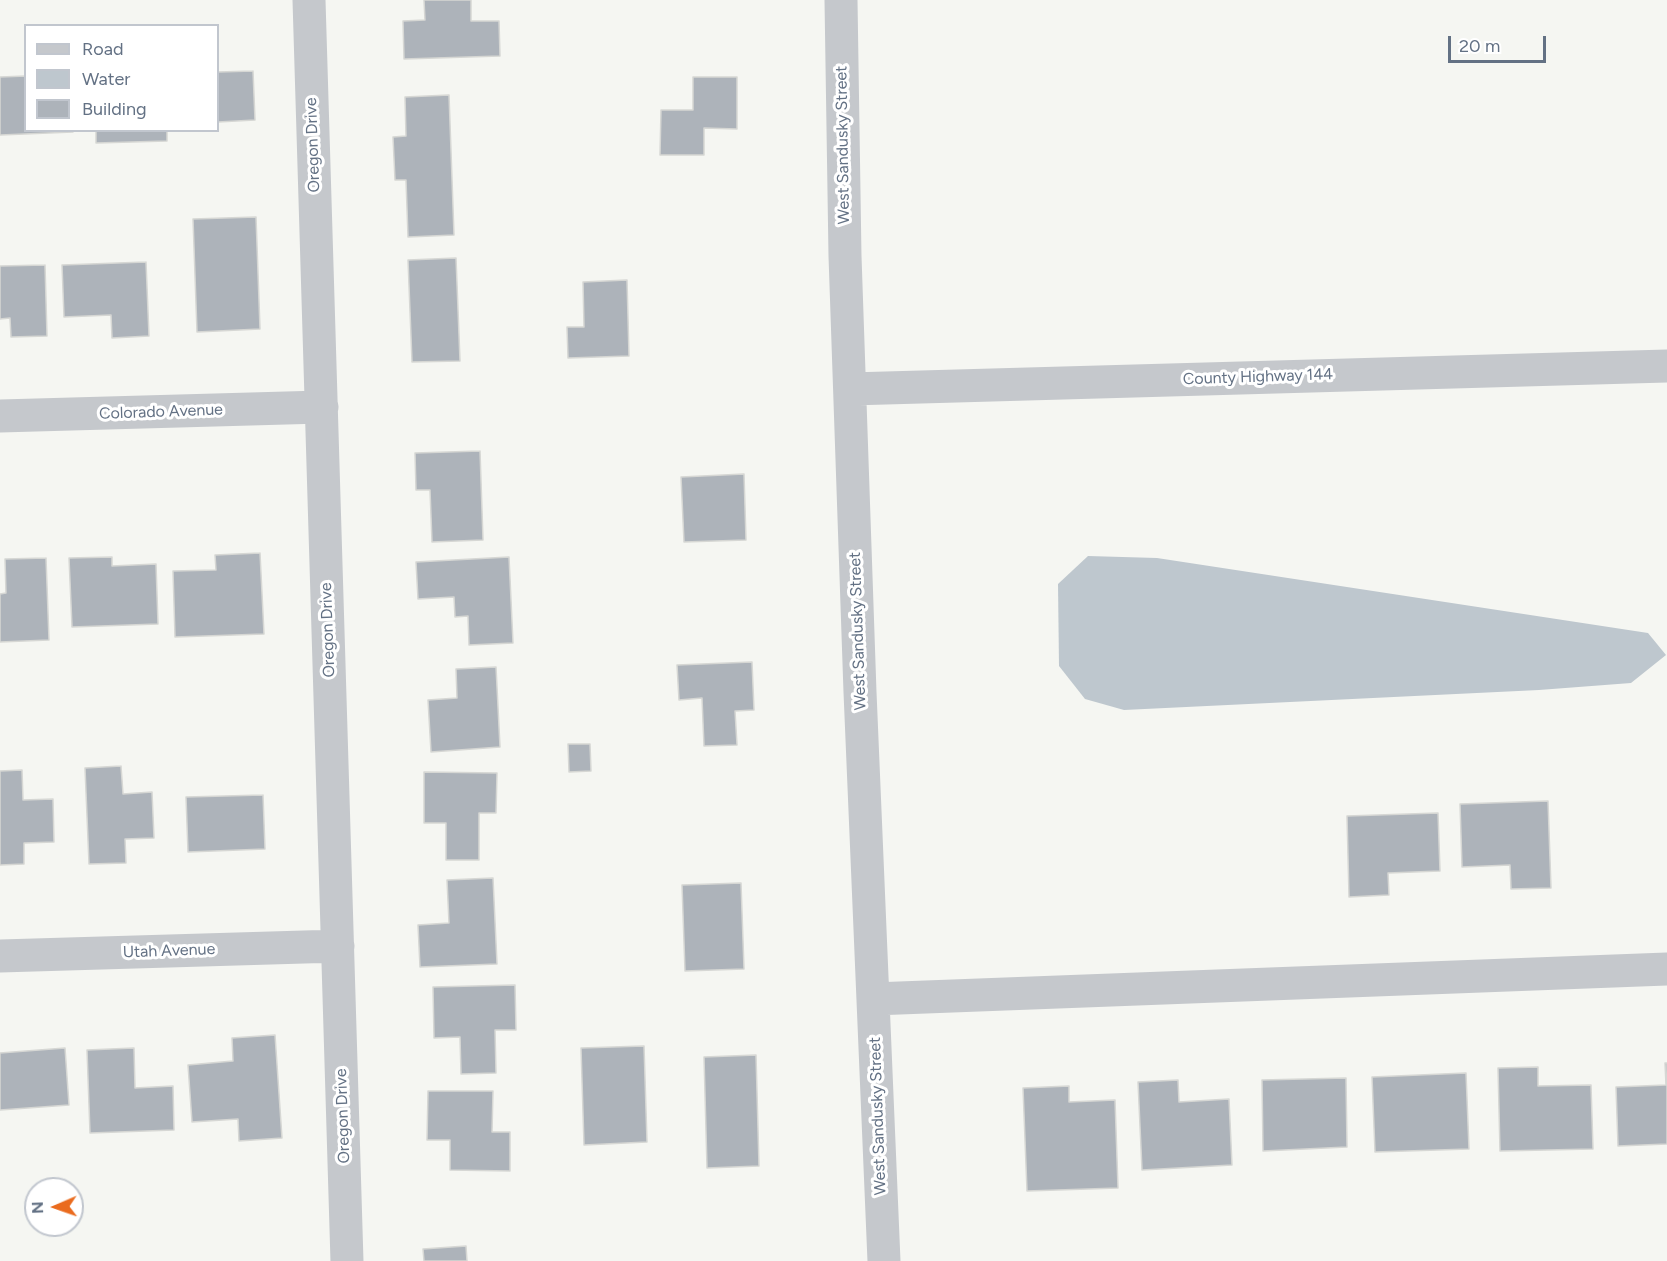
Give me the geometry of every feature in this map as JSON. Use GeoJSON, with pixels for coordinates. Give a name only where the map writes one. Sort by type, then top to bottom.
{"type":"FeatureCollection","features":[{"type":"Feature","properties":{"kind":"street","name":"Oregon Drive"},"geometry":{"type":"LineString","coordinates":[[309,0],[347,1261]]}},
{"type":"Feature","properties":{"kind":"street","name":"West Sandusky Street"},"geometry":{"type":"LineString","coordinates":[[841,0],[845,256],[860,692],[884,1261]]}},
{"type":"Feature","properties":{"kind":"street","name":"County Highway 144"},"geometry":{"type":"LineString","coordinates":[[850,389],[1667,366]]}},
{"type":"Feature","properties":{"kind":"street","name":"Colorado Avenue"},"geometry":{"type":"LineString","coordinates":[[0,416],[322,407]]}},
{"type":"Feature","properties":{"kind":"street","name":"Utah Avenue"},"geometry":{"type":"LineString","coordinates":[[0,956],[338,946]]}},
{"type":"Feature","properties":{"kind":"street"},"geometry":{"type":"LineString","coordinates":[[873,999],[1667,969]]}},
{"type":"Feature","properties":{"kind":"water"},"geometry":{"type":"Polygon","coordinates":[[[1088,556],[1157,558],[1648,633],[1666,655],[1631,683],[1539,690],[1124,710],[1085,699],[1059,666],[1058,584],[1088,556]]]}},
{"type":"Feature","properties":{"kind":"building"},"geometry":{"type":"Polygon","coordinates":[[[424,0],[471,0],[471,21],[499,21],[500,56],[404,59],[403,21],[425,20],[424,0]]]}},
{"type":"Feature","properties":{"kind":"building"},"geometry":{"type":"Polygon","coordinates":[[[253,71],[255,120],[219,122],[219,72],[253,71]]]}},
{"type":"Feature","properties":{"kind":"building"},"geometry":{"type":"Polygon","coordinates":[[[24,76],[24,132],[73,132],[0,135],[0,77],[24,76]]]}},
{"type":"Feature","properties":{"kind":"building"},"geometry":{"type":"Polygon","coordinates":[[[693,77],[737,77],[737,129],[704,128],[704,155],[660,155],[661,110],[693,110],[693,77]]]}},
{"type":"Feature","properties":{"kind":"building"},"geometry":{"type":"Polygon","coordinates":[[[449,95],[454,235],[408,237],[406,180],[395,180],[393,137],[406,136],[405,97],[449,95]]]}},
{"type":"Feature","properties":{"kind":"building"},"geometry":{"type":"Polygon","coordinates":[[[96,132],[167,132],[167,141],[96,143],[96,132]]]}},
{"type":"Feature","properties":{"kind":"building"},"geometry":{"type":"Polygon","coordinates":[[[256,217],[260,329],[197,332],[193,219],[256,217]]]}},
{"type":"Feature","properties":{"kind":"building"},"geometry":{"type":"Polygon","coordinates":[[[456,258],[460,361],[412,362],[408,260],[456,258]]]}},
{"type":"Feature","properties":{"kind":"building"},"geometry":{"type":"Polygon","coordinates":[[[146,262],[149,336],[112,338],[111,315],[64,317],[62,265],[146,262]]]}},
{"type":"Feature","properties":{"kind":"building"},"geometry":{"type":"Polygon","coordinates":[[[45,265],[47,336],[11,337],[10,318],[0,319],[0,266],[45,265]]]}},
{"type":"Feature","properties":{"kind":"building"},"geometry":{"type":"Polygon","coordinates":[[[627,280],[629,356],[568,358],[567,327],[584,327],[583,282],[627,280]]]}},
{"type":"Feature","properties":{"kind":"building"},"geometry":{"type":"Polygon","coordinates":[[[480,451],[483,540],[432,542],[430,490],[416,490],[415,453],[480,451]]]}},
{"type":"Feature","properties":{"kind":"building"},"geometry":{"type":"Polygon","coordinates":[[[744,474],[746,540],[684,542],[681,477],[744,474]]]}},
{"type":"Feature","properties":{"kind":"building"},"geometry":{"type":"Polygon","coordinates":[[[260,553],[264,634],[175,637],[173,571],[216,570],[215,555],[260,553]]]}},
{"type":"Feature","properties":{"kind":"building"},"geometry":{"type":"Polygon","coordinates":[[[112,557],[112,566],[156,564],[158,624],[72,627],[69,558],[112,557]]]}},
{"type":"Feature","properties":{"kind":"building"},"geometry":{"type":"Polygon","coordinates":[[[509,557],[513,643],[469,645],[468,616],[455,617],[454,597],[418,599],[416,562],[509,557]]]}},
{"type":"Feature","properties":{"kind":"building"},"geometry":{"type":"Polygon","coordinates":[[[46,558],[49,640],[0,642],[0,594],[6,593],[5,559],[46,558]]]}},
{"type":"Feature","properties":{"kind":"building"},"geometry":{"type":"Polygon","coordinates":[[[752,662],[754,710],[735,711],[737,745],[704,746],[702,698],[679,700],[677,665],[752,662]]]}},
{"type":"Feature","properties":{"kind":"building"},"geometry":{"type":"Polygon","coordinates":[[[496,667],[500,747],[431,752],[428,700],[457,698],[456,669],[496,667]]]}},
{"type":"Feature","properties":{"kind":"building"},"geometry":{"type":"Polygon","coordinates":[[[568,744],[590,744],[591,771],[569,772],[568,744]]]}},
{"type":"Feature","properties":{"kind":"building"},"geometry":{"type":"Polygon","coordinates":[[[121,766],[123,794],[152,792],[154,838],[125,839],[126,863],[89,864],[85,768],[121,766]]]}},
{"type":"Feature","properties":{"kind":"building"},"geometry":{"type":"Polygon","coordinates":[[[22,770],[23,800],[53,799],[54,842],[24,843],[24,864],[0,865],[0,771],[22,770]]]}},
{"type":"Feature","properties":{"kind":"building"},"geometry":{"type":"Polygon","coordinates":[[[424,772],[497,773],[496,813],[479,813],[479,860],[446,860],[446,823],[424,823],[424,772]]]}},
{"type":"Feature","properties":{"kind":"building"},"geometry":{"type":"Polygon","coordinates":[[[263,795],[265,849],[188,852],[186,797],[263,795]]]}},
{"type":"Feature","properties":{"kind":"building"},"geometry":{"type":"Polygon","coordinates":[[[1548,801],[1551,888],[1511,889],[1510,865],[1462,867],[1460,804],[1548,801]]]}},
{"type":"Feature","properties":{"kind":"building"},"geometry":{"type":"Polygon","coordinates":[[[1438,813],[1440,871],[1388,873],[1389,895],[1349,897],[1347,816],[1438,813]]]}},
{"type":"Feature","properties":{"kind":"building"},"geometry":{"type":"Polygon","coordinates":[[[493,878],[497,964],[420,967],[418,925],[449,923],[447,880],[493,878]]]}},
{"type":"Feature","properties":{"kind":"building"},"geometry":{"type":"Polygon","coordinates":[[[741,883],[744,969],[685,971],[682,885],[741,883]]]}},
{"type":"Feature","properties":{"kind":"building"},"geometry":{"type":"Polygon","coordinates":[[[515,985],[516,1030],[495,1030],[496,1073],[461,1074],[460,1037],[434,1038],[433,987],[515,985]]]}},
{"type":"Feature","properties":{"kind":"building"},"geometry":{"type":"Polygon","coordinates":[[[275,1035],[282,1138],[239,1141],[238,1119],[192,1122],[188,1065],[233,1061],[232,1038],[275,1035]]]}},
{"type":"Feature","properties":{"kind":"building"},"geometry":{"type":"Polygon","coordinates":[[[644,1046],[647,1142],[584,1145],[581,1048],[644,1046]]]}},
{"type":"Feature","properties":{"kind":"building"},"geometry":{"type":"Polygon","coordinates":[[[65,1048],[69,1105],[0,1110],[0,1053],[65,1048]]]}},
{"type":"Feature","properties":{"kind":"building"},"geometry":{"type":"Polygon","coordinates":[[[134,1048],[135,1088],[173,1086],[174,1130],[90,1133],[87,1050],[134,1048]]]}},
{"type":"Feature","properties":{"kind":"building"},"geometry":{"type":"Polygon","coordinates":[[[756,1055],[759,1166],[707,1168],[704,1057],[756,1055]]]}},
{"type":"Feature","properties":{"kind":"building"},"geometry":{"type":"Polygon","coordinates":[[[1665,1063],[1667,1063],[1667,1144],[1618,1146],[1616,1087],[1666,1085],[1665,1063]]]}},
{"type":"Feature","properties":{"kind":"building"},"geometry":{"type":"Polygon","coordinates":[[[1538,1067],[1538,1086],[1591,1085],[1593,1149],[1500,1151],[1498,1068],[1538,1067]]]}},
{"type":"Feature","properties":{"kind":"building"},"geometry":{"type":"Polygon","coordinates":[[[1466,1073],[1469,1149],[1375,1152],[1372,1077],[1466,1073]]]}},
{"type":"Feature","properties":{"kind":"building"},"geometry":{"type":"Polygon","coordinates":[[[1346,1078],[1347,1147],[1263,1151],[1262,1080],[1346,1078]]]}},
{"type":"Feature","properties":{"kind":"building"},"geometry":{"type":"Polygon","coordinates":[[[1178,1080],[1179,1102],[1229,1099],[1232,1165],[1142,1170],[1138,1082],[1178,1080]]]}},
{"type":"Feature","properties":{"kind":"building"},"geometry":{"type":"Polygon","coordinates":[[[1069,1086],[1069,1102],[1115,1100],[1118,1188],[1027,1191],[1023,1088],[1069,1086]]]}},
{"type":"Feature","properties":{"kind":"building"},"geometry":{"type":"Polygon","coordinates":[[[428,1091],[493,1091],[492,1132],[510,1132],[510,1171],[450,1170],[450,1140],[427,1140],[428,1091]]]}},
{"type":"Feature","properties":{"kind":"building"},"geometry":{"type":"Polygon","coordinates":[[[466,1246],[467,1261],[424,1261],[423,1249],[466,1246]]]}}]}
